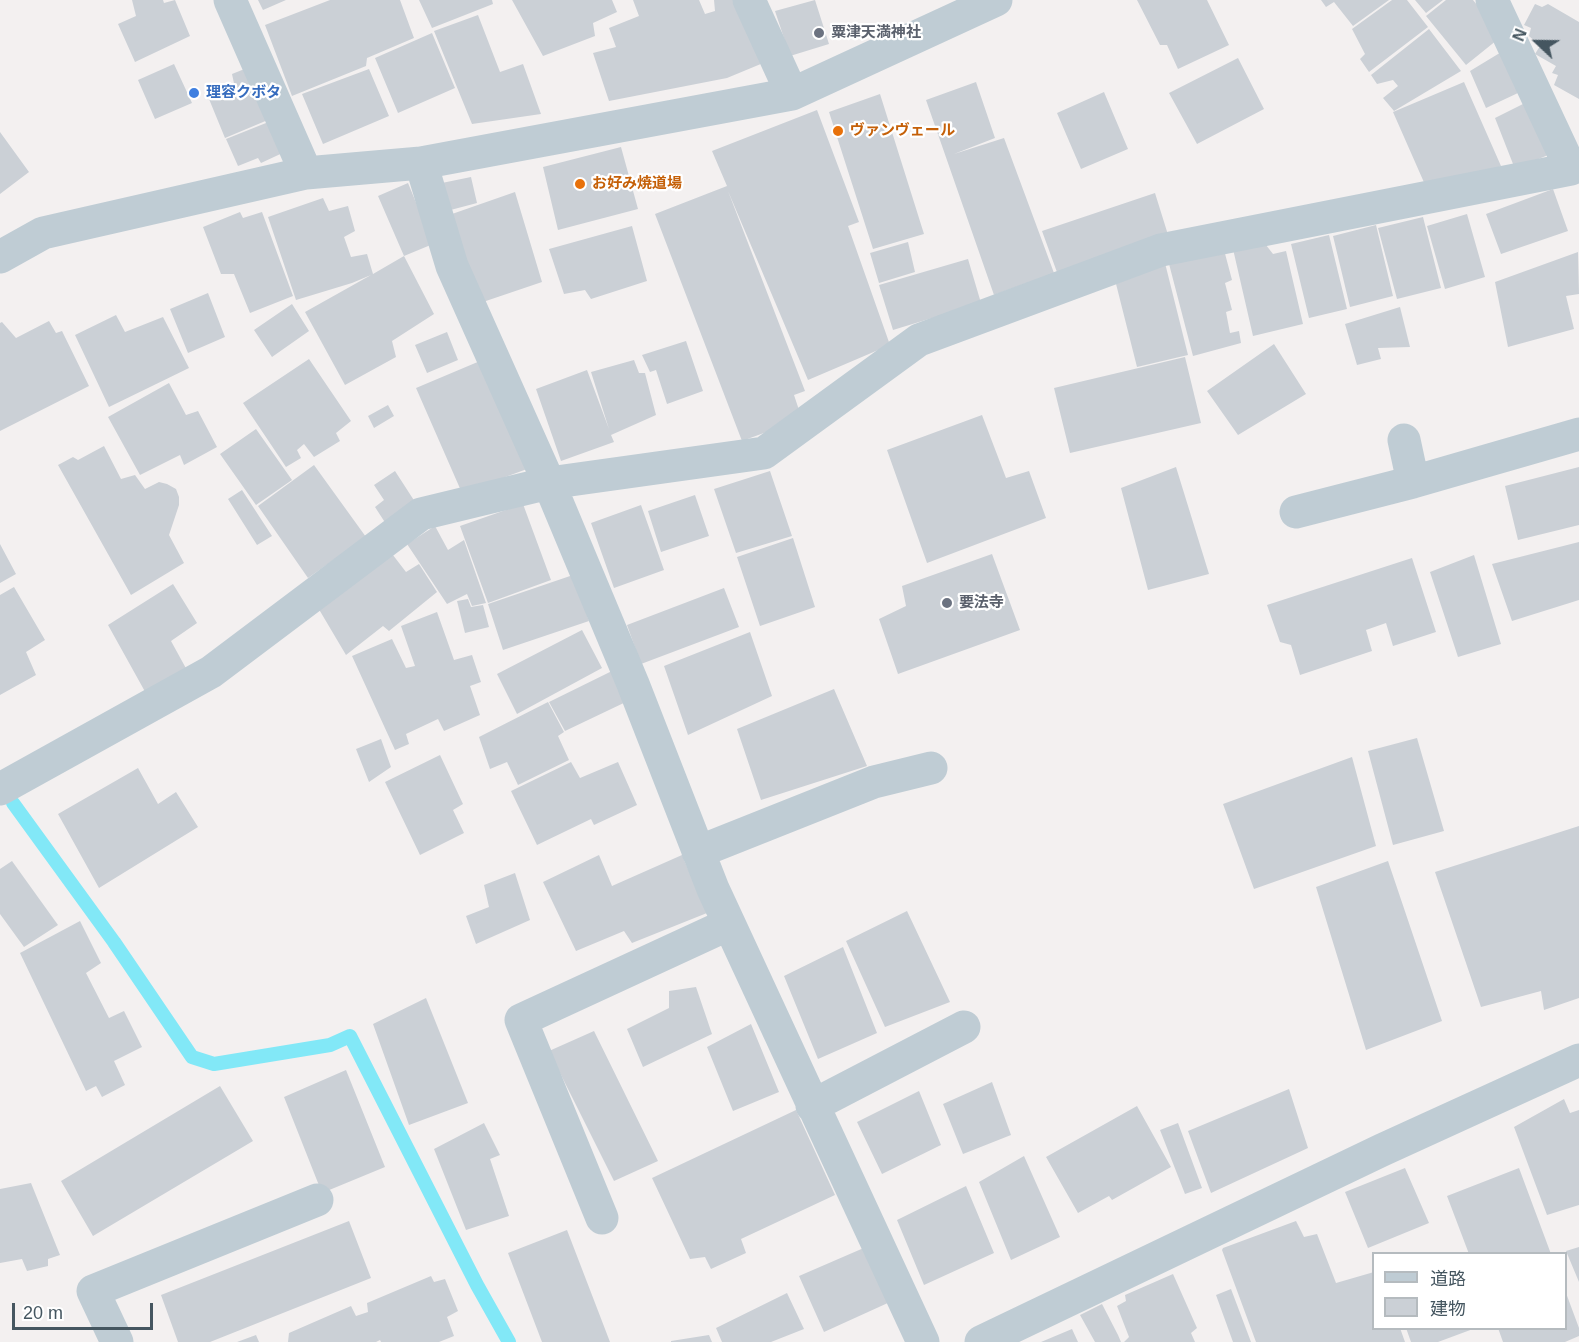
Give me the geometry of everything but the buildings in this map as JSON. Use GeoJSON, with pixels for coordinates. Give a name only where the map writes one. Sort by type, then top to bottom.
{"type":"FeatureCollection","features":[{"type":"Feature","properties":{"kind":"street"},"geometry":{"type":"LineString","coordinates":[[230,0],[306,173]]}},
{"type":"Feature","properties":{"kind":"street"},"geometry":{"type":"LineString","coordinates":[[749,0],[792,94]]}},
{"type":"Feature","properties":{"kind":"street"},"geometry":{"type":"LineString","coordinates":[[0,257],[43,233],[306,173],[421,163],[792,94],[996,0]]}},
{"type":"Feature","properties":{"kind":"street"},"geometry":{"type":"LineString","coordinates":[[4,787],[211,672],[421,514],[549,483],[764,453],[919,340],[1161,250],[1575,178],[1492,0]]}},
{"type":"Feature","properties":{"kind":"street"},"geometry":{"type":"LineString","coordinates":[[421,163],[452,266],[549,483],[633,684],[698,852],[729,924],[923,1342]]}},
{"type":"Feature","properties":{"kind":"street"},"geometry":{"type":"LineString","coordinates":[[1296,512],[1413,482],[1579,434]]}},
{"type":"Feature","properties":{"kind":"street"},"geometry":{"type":"LineString","coordinates":[[1404,440],[1413,482]]}},
{"type":"Feature","properties":{"kind":"street"},"geometry":{"type":"LineString","coordinates":[[698,852],[874,782],[931,768]]}},
{"type":"Feature","properties":{"kind":"street"},"geometry":{"type":"LineString","coordinates":[[602,1218],[521,1020],[729,924]]}},
{"type":"Feature","properties":{"kind":"street"},"geometry":{"type":"LineString","coordinates":[[813,1106],[964,1027]]}},
{"type":"Feature","properties":{"kind":"street"},"geometry":{"type":"LineString","coordinates":[[981,1342],[1372,1155],[1579,1060]]}},
{"type":"Feature","properties":{"kind":"street"},"geometry":{"type":"LineString","coordinates":[[117,1342],[93,1291],[317,1200]]}},
{"type":"Feature","properties":{"kind":"waterway"},"geometry":{"type":"LineString","coordinates":[[13,803],[114,942],[192,1057],[214,1064],[330,1045],[350,1036],[477,1285],[509,1342]]}},
{"type":"Feature","properties":{"kind":"place","name":"粟津天満神社"},"geometry":{"type":"Point","coordinates":[819,33]}},
{"type":"Feature","properties":{"kind":"place","name":"理容クボタ"},"geometry":{"type":"Point","coordinates":[194,93]}},
{"type":"Feature","properties":{"kind":"place","name":"ヴァンヴェール"},"geometry":{"type":"Point","coordinates":[838,131]}},
{"type":"Feature","properties":{"kind":"place","name":"お好み焼道場"},"geometry":{"type":"Point","coordinates":[580,184]}},
{"type":"Feature","properties":{"kind":"place","name":"要法寺"},"geometry":{"type":"Point","coordinates":[947,603]}}]}
